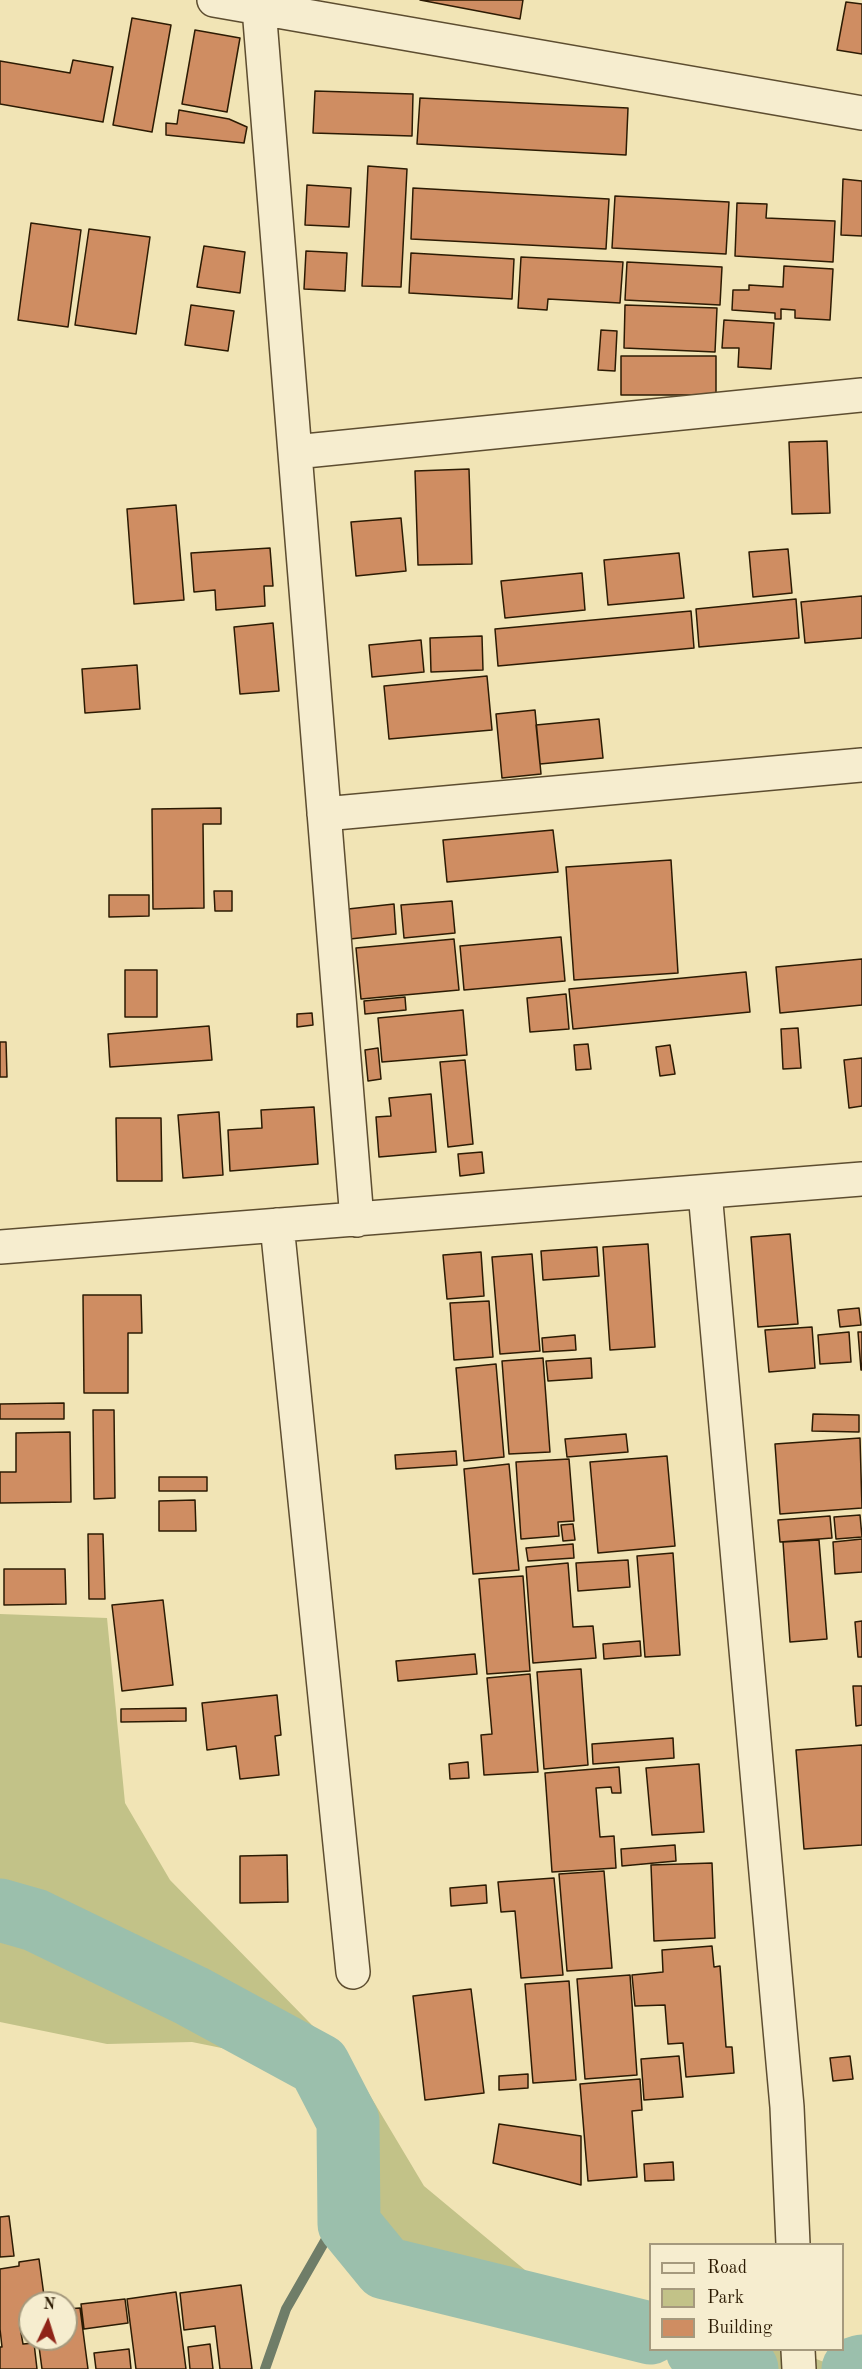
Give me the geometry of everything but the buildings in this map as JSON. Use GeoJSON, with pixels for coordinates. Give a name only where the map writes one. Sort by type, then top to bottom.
{"type":"FeatureCollection","features":[{"type":"Feature","properties":{"kind":"street"},"geometry":{"type":"LineString","coordinates":[[214,0],[862,113]]}},
{"type":"Feature","properties":{"kind":"street"},"geometry":{"type":"LineString","coordinates":[[260,8],[357,1220]]}},
{"type":"Feature","properties":{"kind":"street"},"geometry":{"type":"LineString","coordinates":[[295,452],[862,395]]}},
{"type":"Feature","properties":{"kind":"street"},"geometry":{"type":"LineString","coordinates":[[324,814],[862,765]]}},
{"type":"Feature","properties":{"kind":"street"},"geometry":{"type":"LineString","coordinates":[[0,1247],[862,1179]]}},
{"type":"Feature","properties":{"kind":"street"},"geometry":{"type":"LineString","coordinates":[[705,1192],[787,2107],[793,2243]]}},
{"type":"Feature","properties":{"kind":"street"},"geometry":{"type":"LineString","coordinates":[[277,1225],[353,1972]]}},
{"type":"Feature","properties":{"kind":"street"},"geometry":{"type":"LineString","coordinates":[[798,2351],[799,2369]]}},
{"type":"Feature","properties":{"kind":"green space"},"geometry":{"type":"Polygon","coordinates":[[[0,1614],[107,1618],[125,1803],[170,1880],[353,2067],[424,2186],[543,2285],[649,2312],[649,2346],[432,2301],[400,2259],[365,2184],[312,2098],[266,2057],[192,2042],[107,2044],[0,2022],[0,1614]]]}},
{"type":"Feature","properties":{"kind":"green space"},"geometry":{"type":"Polygon","coordinates":[[[677,2351],[796,2351],[842,2369],[681,2369],[677,2351]]]}},
{"type":"Feature","properties":{"kind":"waterway"},"geometry":{"type":"LineString","coordinates":[[0,1910],[35,1920],[192,1996],[319,2065],[348,2121],[349,2224],[385,2268],[649,2333]]}},
{"type":"Feature","properties":{"kind":"waterway"},"geometry":{"type":"LineString","coordinates":[[265,2369],[286,2309],[349,2199]]}},
{"type":"Feature","properties":{"kind":"waterway"},"geometry":{"type":"LineString","coordinates":[[700,2351],[747,2369]]}},
{"type":"Feature","properties":{"kind":"waterway"},"geometry":{"type":"LineString","coordinates":[[853,2369],[862,2366]]}}]}
